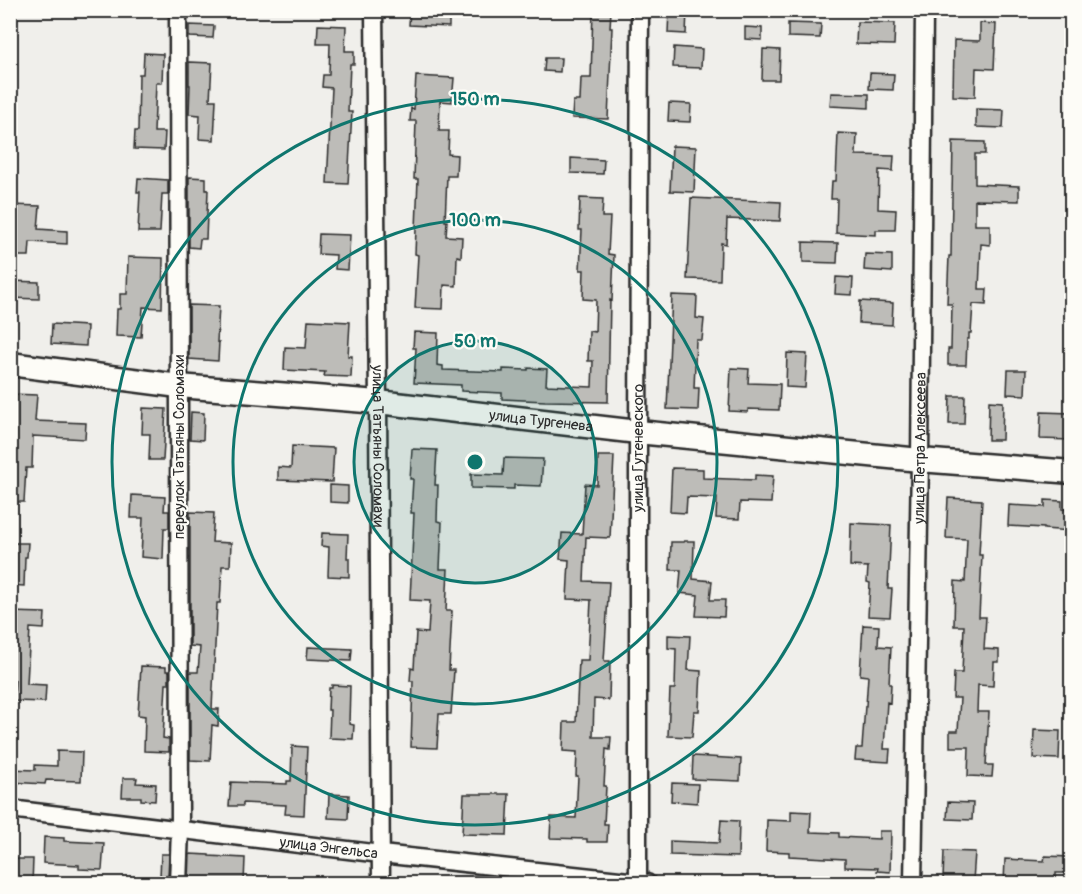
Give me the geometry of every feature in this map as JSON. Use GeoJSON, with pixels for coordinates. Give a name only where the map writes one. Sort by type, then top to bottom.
{"type":"FeatureCollection","features":[{"type":"Feature","properties":{"kind":"main road","name":"улица Тургенева"},"geometry":{"type":"LineString","coordinates":[[10,364],[178,386],[378,402],[638,432],[920,460],[1071,472]]}},
{"type":"Feature","properties":{"kind":"street","name":"переулок Татьяны Соломахи"},"geometry":{"type":"LineString","coordinates":[[178,10],[180,829],[178,884]]}},
{"type":"Feature","properties":{"kind":"street","name":"улица Татьяны Соломахи"},"geometry":{"type":"LineString","coordinates":[[374,10],[381,884]]}},
{"type":"Feature","properties":{"kind":"street","name":"улица Гутеневского"},"geometry":{"type":"LineString","coordinates":[[640,10],[638,432],[641,883]]}},
{"type":"Feature","properties":{"kind":"street","name":"улица Петра Алексеева"},"geometry":{"type":"LineString","coordinates":[[914,884],[924,10]]}},
{"type":"Feature","properties":{"kind":"street","name":"улица Энгельса"},"geometry":{"type":"LineString","coordinates":[[10,809],[641,883]]}},
{"type":"Feature","properties":{"kind":"building"},"geometry":{"type":"Polygon","coordinates":[[[410,10],[449,10],[449,27],[409,25],[410,10]]]}},
{"type":"Feature","properties":{"kind":"building"},"geometry":{"type":"Polygon","coordinates":[[[593,10],[611,10],[608,119],[572,118],[573,101],[580,101],[581,78],[591,78],[593,10]]]}},
{"type":"Feature","properties":{"kind":"building"},"geometry":{"type":"Polygon","coordinates":[[[669,10],[687,10],[686,34],[668,33],[669,10]]]}},
{"type":"Feature","properties":{"kind":"building"},"geometry":{"type":"Polygon","coordinates":[[[857,22],[895,23],[894,45],[856,44],[857,22]]]}},
{"type":"Feature","properties":{"kind":"building"},"geometry":{"type":"Polygon","coordinates":[[[788,23],[821,24],[820,38],[788,37],[788,23]]]}},
{"type":"Feature","properties":{"kind":"building"},"geometry":{"type":"Polygon","coordinates":[[[980,23],[996,24],[994,69],[976,68],[975,97],[953,96],[954,40],[980,41],[980,23]]]}},
{"type":"Feature","properties":{"kind":"building"},"geometry":{"type":"Polygon","coordinates":[[[189,25],[214,26],[213,38],[189,37],[189,25]]]}},
{"type":"Feature","properties":{"kind":"building"},"geometry":{"type":"Polygon","coordinates":[[[318,25],[346,26],[345,51],[354,51],[354,64],[350,64],[348,112],[352,112],[348,184],[327,183],[332,88],[322,87],[323,75],[329,75],[330,44],[317,44],[318,25]]]}},
{"type":"Feature","properties":{"kind":"building"},"geometry":{"type":"Polygon","coordinates":[[[745,27],[762,28],[762,40],[745,39],[745,27]]]}},
{"type":"Feature","properties":{"kind":"building"},"geometry":{"type":"Polygon","coordinates":[[[674,47],[702,49],[701,68],[673,67],[674,47]]]}},
{"type":"Feature","properties":{"kind":"building"},"geometry":{"type":"Polygon","coordinates":[[[763,49],[780,50],[779,80],[762,80],[763,49]]]}},
{"type":"Feature","properties":{"kind":"building"},"geometry":{"type":"Polygon","coordinates":[[[144,53],[163,54],[162,83],[156,83],[154,132],[165,132],[164,150],[134,149],[135,131],[138,131],[139,74],[143,74],[144,53]]]}},
{"type":"Feature","properties":{"kind":"building"},"geometry":{"type":"Polygon","coordinates":[[[545,58],[561,58],[560,72],[544,71],[545,58]]]}},
{"type":"Feature","properties":{"kind":"building"},"geometry":{"type":"Polygon","coordinates":[[[189,62],[212,63],[210,100],[216,100],[214,140],[199,139],[200,115],[189,114],[189,62]]]}},
{"type":"Feature","properties":{"kind":"building"},"geometry":{"type":"Polygon","coordinates":[[[870,73],[894,74],[893,90],[869,89],[870,73]]]}},
{"type":"Feature","properties":{"kind":"building"},"geometry":{"type":"Polygon","coordinates":[[[416,76],[454,78],[452,102],[440,101],[439,131],[449,131],[448,154],[457,155],[456,176],[447,176],[446,236],[462,237],[461,257],[457,256],[456,286],[444,285],[443,309],[415,308],[418,179],[414,179],[416,121],[410,121],[411,108],[414,109],[416,76]]]}},
{"type":"Feature","properties":{"kind":"building"},"geometry":{"type":"Polygon","coordinates":[[[831,93],[869,94],[869,108],[830,106],[831,93]]]}},
{"type":"Feature","properties":{"kind":"building"},"geometry":{"type":"Polygon","coordinates":[[[669,103],[691,104],[690,122],[668,121],[669,103]]]}},
{"type":"Feature","properties":{"kind":"building"},"geometry":{"type":"Polygon","coordinates":[[[976,109],[1004,110],[1003,128],[976,127],[976,109]]]}},
{"type":"Feature","properties":{"kind":"building"},"geometry":{"type":"Polygon","coordinates":[[[838,133],[857,134],[856,155],[894,156],[893,171],[879,170],[878,209],[896,210],[895,230],[876,230],[876,235],[836,233],[837,199],[831,199],[832,181],[836,181],[838,133]]]}},
{"type":"Feature","properties":{"kind":"building"},"geometry":{"type":"Polygon","coordinates":[[[953,141],[985,142],[985,154],[975,154],[975,184],[1019,186],[1019,201],[975,200],[975,225],[990,225],[990,245],[981,244],[979,289],[987,289],[986,305],[973,304],[971,333],[967,339],[966,365],[948,365],[948,349],[951,349],[952,304],[947,304],[949,256],[951,256],[953,141]]]}},
{"type":"Feature","properties":{"kind":"building"},"geometry":{"type":"Polygon","coordinates":[[[672,146],[696,147],[694,192],[670,191],[672,146]]]}},
{"type":"Feature","properties":{"kind":"building"},"geometry":{"type":"Polygon","coordinates":[[[571,158],[604,160],[603,174],[571,173],[571,158]]]}},
{"type":"Feature","properties":{"kind":"building"},"geometry":{"type":"Polygon","coordinates":[[[189,177],[206,178],[206,190],[208,190],[206,239],[200,239],[199,248],[189,247],[189,177]]]}},
{"type":"Feature","properties":{"kind":"building"},"geometry":{"type":"Polygon","coordinates":[[[138,178],[168,180],[168,194],[162,194],[160,232],[138,232],[140,192],[137,192],[138,178]]]}},
{"type":"Feature","properties":{"kind":"building"},"geometry":{"type":"Polygon","coordinates":[[[580,198],[603,199],[602,217],[610,217],[608,254],[614,255],[612,301],[610,300],[608,402],[502,399],[502,393],[461,391],[461,385],[414,383],[416,348],[413,348],[414,332],[438,333],[437,365],[443,366],[443,370],[503,372],[503,369],[547,369],[546,385],[592,387],[593,361],[588,361],[589,331],[595,332],[596,300],[583,299],[584,270],[580,270],[582,230],[579,230],[580,198]]]}},
{"type":"Feature","properties":{"kind":"building"},"geometry":{"type":"Polygon","coordinates":[[[691,198],[781,202],[780,221],[727,219],[726,244],[721,243],[720,280],[687,279],[691,198]]]}},
{"type":"Feature","properties":{"kind":"building"},"geometry":{"type":"Polygon","coordinates":[[[10,205],[40,206],[38,229],[67,231],[67,244],[30,242],[29,256],[10,256],[10,205]]]}},
{"type":"Feature","properties":{"kind":"building"},"geometry":{"type":"Polygon","coordinates":[[[319,234],[350,235],[348,270],[335,269],[336,255],[318,254],[319,234]]]}},
{"type":"Feature","properties":{"kind":"building"},"geometry":{"type":"Polygon","coordinates":[[[803,242],[838,243],[837,263],[803,262],[803,242]]]}},
{"type":"Feature","properties":{"kind":"building"},"geometry":{"type":"Polygon","coordinates":[[[865,254],[892,255],[892,272],[864,270],[865,254]]]}},
{"type":"Feature","properties":{"kind":"building"},"geometry":{"type":"Polygon","coordinates":[[[128,257],[163,258],[162,308],[143,307],[141,337],[116,336],[120,294],[127,294],[128,257]]]}},
{"type":"Feature","properties":{"kind":"building"},"geometry":{"type":"Polygon","coordinates":[[[836,277],[853,278],[852,295],[835,294],[836,277]]]}},
{"type":"Feature","properties":{"kind":"building"},"geometry":{"type":"Polygon","coordinates":[[[10,281],[39,282],[39,299],[10,298],[10,281]]]}},
{"type":"Feature","properties":{"kind":"building"},"geometry":{"type":"Polygon","coordinates":[[[672,295],[697,296],[696,318],[704,319],[702,340],[696,340],[694,388],[699,388],[698,410],[667,409],[672,295]]]}},
{"type":"Feature","properties":{"kind":"building"},"geometry":{"type":"Polygon","coordinates":[[[860,301],[893,303],[892,325],[859,323],[860,301]]]}},
{"type":"Feature","properties":{"kind":"building"},"geometry":{"type":"Polygon","coordinates":[[[189,305],[219,306],[218,361],[189,359],[189,305]]]}},
{"type":"Feature","properties":{"kind":"building"},"geometry":{"type":"Polygon","coordinates":[[[308,320],[350,322],[348,356],[352,356],[351,377],[324,376],[325,372],[284,370],[285,347],[306,348],[308,320]]]}},
{"type":"Feature","properties":{"kind":"building"},"geometry":{"type":"Polygon","coordinates":[[[52,324],[87,326],[86,346],[51,344],[52,324]]]}},
{"type":"Feature","properties":{"kind":"building"},"geometry":{"type":"Polygon","coordinates":[[[787,353],[807,354],[805,388],[786,387],[787,353]]]}},
{"type":"Feature","properties":{"kind":"building"},"geometry":{"type":"Polygon","coordinates":[[[731,368],[749,369],[748,383],[780,384],[779,410],[729,411],[731,368]]]}},
{"type":"Feature","properties":{"kind":"building"},"geometry":{"type":"Polygon","coordinates":[[[1008,370],[1026,370],[1025,395],[1007,394],[1008,370]]]}},
{"type":"Feature","properties":{"kind":"building"},"geometry":{"type":"Polygon","coordinates":[[[10,394],[37,395],[35,421],[86,423],[85,439],[33,436],[32,468],[26,468],[24,502],[10,502],[10,394]]]}},
{"type":"Feature","properties":{"kind":"building"},"geometry":{"type":"Polygon","coordinates":[[[950,396],[965,396],[964,424],[949,424],[950,396]]]}},
{"type":"Feature","properties":{"kind":"building"},"geometry":{"type":"Polygon","coordinates":[[[989,401],[1003,402],[1002,440],[988,440],[989,401]]]}},
{"type":"Feature","properties":{"kind":"building"},"geometry":{"type":"Polygon","coordinates":[[[143,408],[166,409],[163,460],[149,460],[150,434],[142,434],[143,408]]]}},
{"type":"Feature","properties":{"kind":"building"},"geometry":{"type":"Polygon","coordinates":[[[191,412],[204,413],[203,440],[190,439],[191,412]]]}},
{"type":"Feature","properties":{"kind":"building"},"geometry":{"type":"Polygon","coordinates":[[[1041,412],[1071,413],[1071,440],[1040,439],[1041,412]]]}},
{"type":"Feature","properties":{"kind":"building"},"geometry":{"type":"Polygon","coordinates":[[[292,446],[334,448],[332,482],[278,480],[278,467],[291,468],[292,446]]]}},
{"type":"Feature","properties":{"kind":"building"},"geometry":{"type":"Polygon","coordinates":[[[412,449],[437,450],[435,485],[438,485],[437,521],[442,522],[440,569],[448,569],[446,611],[452,611],[449,670],[454,670],[451,714],[439,714],[437,748],[411,747],[413,681],[410,681],[411,668],[414,669],[416,632],[428,633],[430,601],[410,600],[414,513],[411,513],[412,449]]]}},
{"type":"Feature","properties":{"kind":"building"},"geometry":{"type":"Polygon","coordinates":[[[598,456],[614,456],[610,538],[586,537],[584,581],[609,582],[604,661],[610,661],[609,700],[594,699],[593,737],[611,737],[610,750],[606,749],[604,786],[606,786],[604,824],[608,824],[607,842],[587,842],[587,839],[550,838],[551,817],[576,818],[577,752],[563,751],[564,722],[576,722],[579,660],[588,660],[591,600],[567,599],[569,560],[560,559],[562,533],[582,534],[585,484],[597,485],[598,456]]]}},
{"type":"Feature","properties":{"kind":"building"},"geometry":{"type":"Polygon","coordinates":[[[504,458],[543,459],[541,486],[514,485],[514,489],[471,488],[471,474],[503,475],[504,458]]]}},
{"type":"Feature","properties":{"kind":"building"},"geometry":{"type":"Polygon","coordinates":[[[672,468],[703,469],[703,478],[755,480],[755,475],[773,476],[771,503],[740,502],[739,519],[716,518],[717,498],[687,497],[686,513],[670,512],[672,468]]]}},
{"type":"Feature","properties":{"kind":"building"},"geometry":{"type":"Polygon","coordinates":[[[330,485],[348,486],[348,503],[330,502],[330,485]]]}},
{"type":"Feature","properties":{"kind":"building"},"geometry":{"type":"Polygon","coordinates":[[[132,495],[165,497],[164,511],[169,511],[169,528],[164,528],[163,559],[141,557],[143,518],[131,518],[132,495]]]}},
{"type":"Feature","properties":{"kind":"building"},"geometry":{"type":"Polygon","coordinates":[[[948,498],[982,500],[979,617],[986,617],[984,649],[999,650],[999,662],[994,662],[993,686],[978,685],[977,712],[989,712],[986,765],[993,765],[992,777],[968,776],[969,747],[950,747],[950,731],[958,731],[960,698],[953,698],[954,673],[962,673],[964,626],[954,626],[955,581],[965,582],[967,539],[946,538],[948,498]]]}},
{"type":"Feature","properties":{"kind":"building"},"geometry":{"type":"Polygon","coordinates":[[[1045,500],[1062,501],[1062,509],[1071,510],[1071,531],[1008,526],[1009,505],[1045,507],[1045,500]]]}},
{"type":"Feature","properties":{"kind":"building"},"geometry":{"type":"Polygon","coordinates":[[[190,512],[214,513],[212,542],[231,543],[230,566],[222,566],[220,603],[217,603],[212,709],[219,709],[218,726],[212,725],[210,761],[190,760],[190,672],[198,672],[200,647],[190,646],[190,512]]]}},
{"type":"Feature","properties":{"kind":"building"},"geometry":{"type":"Polygon","coordinates":[[[851,523],[891,525],[888,589],[892,589],[890,617],[868,616],[870,583],[867,582],[868,567],[850,566],[851,523]]]}},
{"type":"Feature","properties":{"kind":"building"},"geometry":{"type":"Polygon","coordinates":[[[322,533],[348,534],[349,577],[328,576],[329,547],[321,546],[322,533]]]}},
{"type":"Feature","properties":{"kind":"building"},"geometry":{"type":"Polygon","coordinates":[[[694,541],[693,579],[712,581],[710,600],[725,600],[724,617],[696,616],[698,595],[679,593],[681,570],[670,570],[671,542],[694,541]]]}},
{"type":"Feature","properties":{"kind":"building"},"geometry":{"type":"Polygon","coordinates":[[[10,543],[28,543],[24,586],[10,585],[10,543]]]}},
{"type":"Feature","properties":{"kind":"building"},"geometry":{"type":"Polygon","coordinates":[[[10,612],[45,613],[44,629],[30,628],[27,684],[46,685],[45,702],[14,701],[15,680],[10,680],[10,612]]]}},
{"type":"Feature","properties":{"kind":"building"},"geometry":{"type":"Polygon","coordinates":[[[863,625],[879,626],[878,646],[891,647],[890,703],[887,702],[884,749],[890,749],[889,762],[855,760],[856,748],[862,748],[868,676],[860,675],[863,625]]]}},
{"type":"Feature","properties":{"kind":"building"},"geometry":{"type":"Polygon","coordinates":[[[668,635],[690,636],[688,670],[701,671],[699,711],[694,711],[692,737],[668,736],[670,689],[675,689],[676,649],[668,648],[668,635]]]}},
{"type":"Feature","properties":{"kind":"building"},"geometry":{"type":"Polygon","coordinates":[[[308,647],[352,649],[351,661],[307,659],[308,647]]]}},
{"type":"Feature","properties":{"kind":"building"},"geometry":{"type":"Polygon","coordinates":[[[141,666],[166,667],[166,671],[169,671],[169,684],[166,684],[163,738],[169,739],[169,752],[144,751],[145,716],[138,715],[141,666]]]}},
{"type":"Feature","properties":{"kind":"building"},"geometry":{"type":"Polygon","coordinates":[[[332,685],[350,686],[349,724],[354,725],[353,739],[329,738],[329,688],[332,688],[332,685]]]}},
{"type":"Feature","properties":{"kind":"building"},"geometry":{"type":"Polygon","coordinates":[[[1034,730],[1060,731],[1059,759],[1033,758],[1034,730]]]}},
{"type":"Feature","properties":{"kind":"building"},"geometry":{"type":"Polygon","coordinates":[[[292,746],[307,747],[304,815],[285,814],[286,805],[243,803],[243,806],[229,806],[231,782],[287,784],[287,781],[291,781],[292,746]]]}},
{"type":"Feature","properties":{"kind":"building"},"geometry":{"type":"Polygon","coordinates":[[[57,751],[82,752],[81,781],[46,780],[45,784],[10,782],[10,769],[35,770],[35,765],[57,766],[57,751]]]}},
{"type":"Feature","properties":{"kind":"building"},"geometry":{"type":"Polygon","coordinates":[[[693,756],[741,759],[740,781],[692,779],[693,756]]]}},
{"type":"Feature","properties":{"kind":"building"},"geometry":{"type":"Polygon","coordinates":[[[123,778],[137,778],[136,783],[156,784],[155,801],[141,800],[141,797],[122,797],[123,778]]]}},
{"type":"Feature","properties":{"kind":"building"},"geometry":{"type":"Polygon","coordinates":[[[672,783],[698,784],[697,803],[671,801],[672,783]]]}},
{"type":"Feature","properties":{"kind":"building"},"geometry":{"type":"Polygon","coordinates":[[[329,794],[349,795],[348,819],[328,818],[329,794]]]}},
{"type":"Feature","properties":{"kind":"building"},"geometry":{"type":"Polygon","coordinates":[[[464,794],[509,794],[507,835],[462,834],[464,794]]]}},
{"type":"Feature","properties":{"kind":"building"},"geometry":{"type":"Polygon","coordinates":[[[948,802],[973,803],[972,820],[947,819],[948,802]]]}},
{"type":"Feature","properties":{"kind":"building"},"geometry":{"type":"Polygon","coordinates":[[[791,811],[811,812],[810,832],[839,833],[839,837],[879,839],[879,831],[891,831],[890,872],[877,871],[878,868],[845,867],[845,859],[789,856],[789,852],[766,851],[767,820],[791,821],[791,811]]]}},
{"type":"Feature","properties":{"kind":"building"},"geometry":{"type":"Polygon","coordinates":[[[721,820],[739,821],[738,857],[670,855],[670,841],[719,843],[721,820]]]}},
{"type":"Feature","properties":{"kind":"building"},"geometry":{"type":"Polygon","coordinates":[[[44,837],[64,838],[64,841],[104,843],[102,870],[79,869],[79,865],[43,863],[44,837]]]}},
{"type":"Feature","properties":{"kind":"building"},"geometry":{"type":"Polygon","coordinates":[[[944,851],[975,852],[973,881],[943,880],[944,851]]]}},
{"type":"Feature","properties":{"kind":"building"},"geometry":{"type":"Polygon","coordinates":[[[161,854],[169,854],[168,877],[160,877],[161,854]]]}},
{"type":"Feature","properties":{"kind":"building"},"geometry":{"type":"Polygon","coordinates":[[[190,854],[245,858],[244,883],[189,881],[190,854]]]}},
{"type":"Feature","properties":{"kind":"building"},"geometry":{"type":"Polygon","coordinates":[[[1045,856],[1071,857],[1071,873],[1056,873],[1056,884],[1004,883],[1005,859],[1044,861],[1045,856]]]}},
{"type":"Feature","properties":{"kind":"building"},"geometry":{"type":"Polygon","coordinates":[[[10,859],[33,859],[32,884],[10,884],[10,859]]]}}]}
